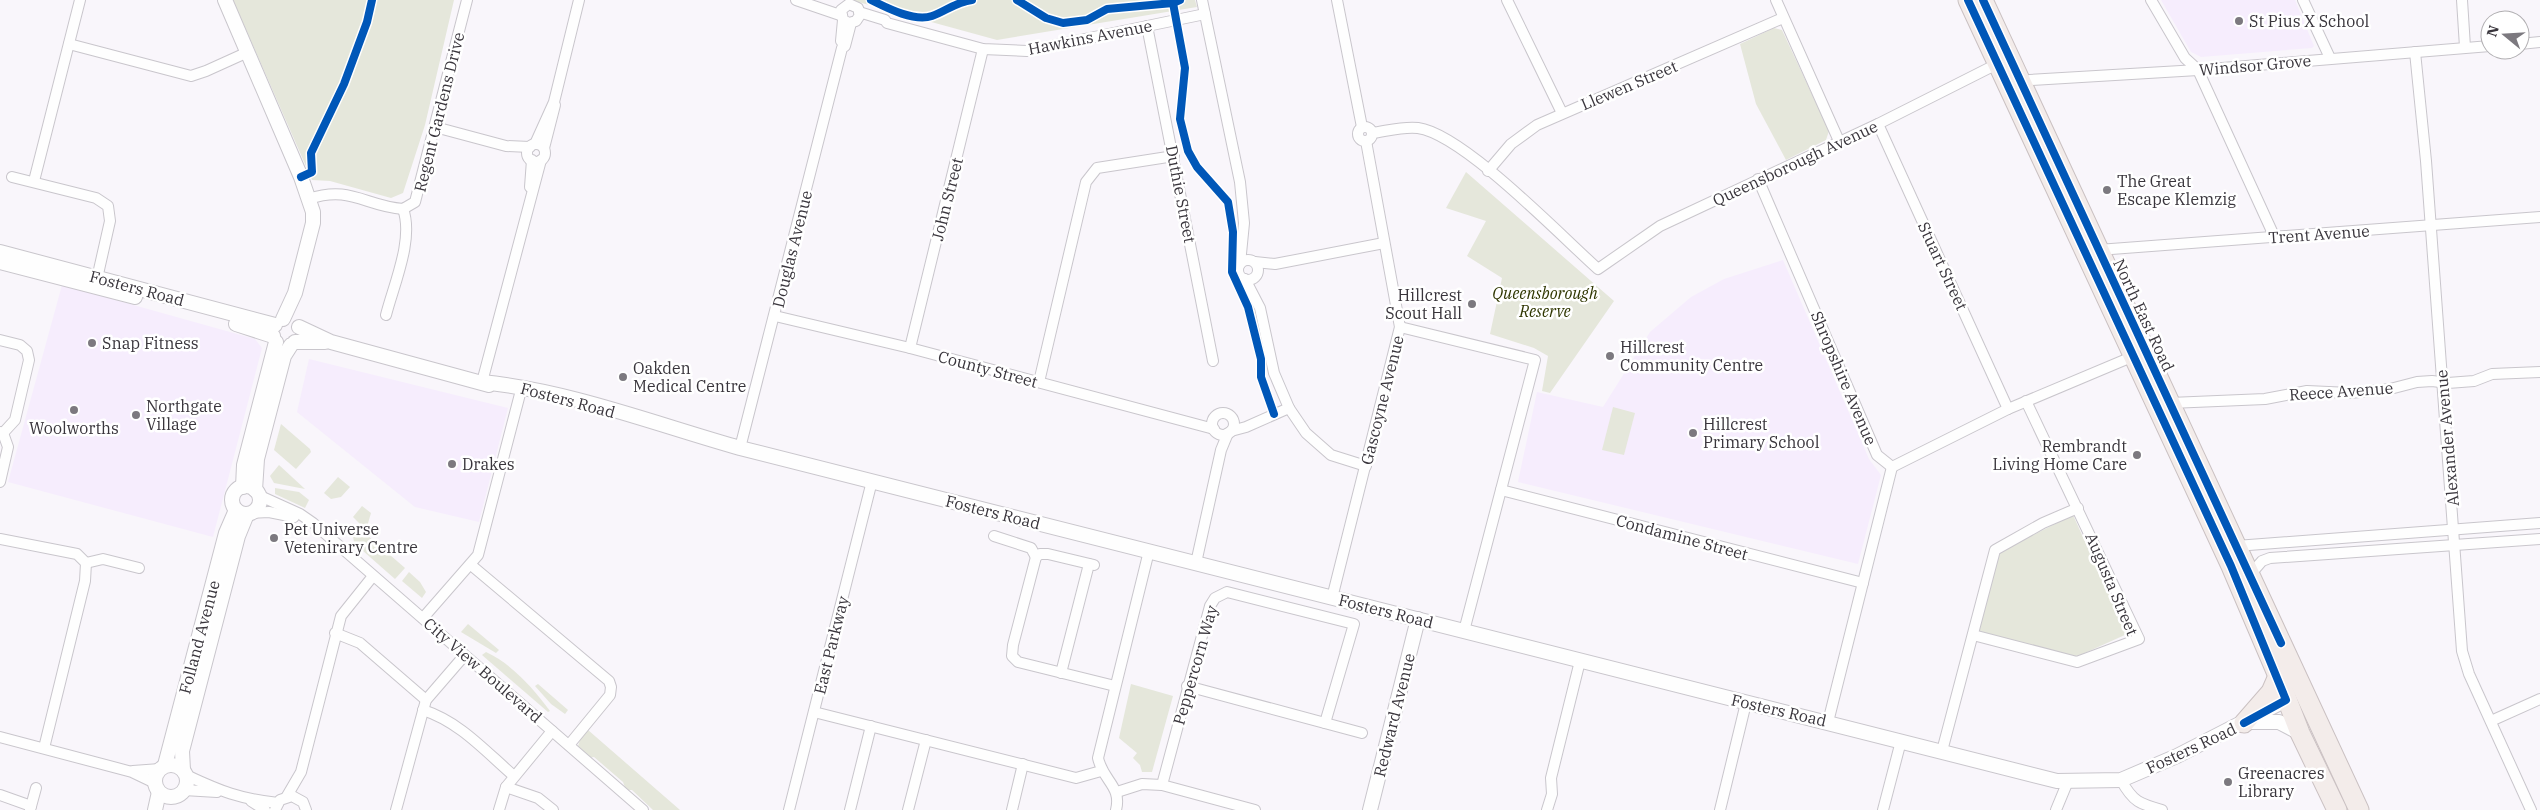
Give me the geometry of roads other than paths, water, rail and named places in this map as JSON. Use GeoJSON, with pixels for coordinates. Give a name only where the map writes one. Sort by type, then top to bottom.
{"type":"FeatureCollection","features":[{"type":"Feature","properties":{"kind":"highway","name":"North East Road"},"geometry":{"type":"LineString","coordinates":[[1968,0],[2003,61],[2140,353],[2278,676],[2300,733],[2337,810]]}},
{"type":"Feature","properties":{"kind":"highway","name":"North East Road"},"geometry":{"type":"LineString","coordinates":[[1983,0],[2003,61]]}},
{"type":"Feature","properties":{"kind":"highway","name":"North East Road"},"geometry":{"type":"LineString","coordinates":[[2164,406],[2236,546],[2359,810]]}},
{"type":"Feature","properties":{"kind":"highway"},"geometry":{"type":"LineString","coordinates":[[2231,566],[2236,546]]}},
{"type":"Feature","properties":{"kind":"highway"},"geometry":{"type":"LineString","coordinates":[[2244,722],[2271,692],[2278,676]]}},
{"type":"Feature","properties":{"kind":"highway"},"geometry":{"type":"LineString","coordinates":[[2286,700],[2304,691]]}},
{"type":"Feature","properties":{"kind":"main road"},"geometry":{"type":"LineString","coordinates":[[225,0],[313,212],[313,223],[295,294],[244,465],[258,507],[245,512],[232,497],[237,490],[252,491]]}},
{"type":"Feature","properties":{"kind":"main road","name":"Fosters Road"},"geometry":{"type":"LineString","coordinates":[[0,252],[204,315],[283,329],[482,382],[520,394],[653,423]]}},
{"type":"Feature","properties":{"kind":"main road","name":"Fosters Road"},"geometry":{"type":"LineString","coordinates":[[0,262],[96,282]]}},
{"type":"Feature","properties":{"kind":"main road"},"geometry":{"type":"LineString","coordinates":[[252,491],[257,459],[284,356],[299,335],[283,329]]}},
{"type":"Feature","properties":{"kind":"main road","name":"Fosters Road"},"geometry":{"type":"LineString","coordinates":[[293,343],[331,342]]}},
{"type":"Feature","properties":{"kind":"main road","name":"Fosters Road"},"geometry":{"type":"LineString","coordinates":[[482,382],[531,388],[740,448],[1746,703],[2062,781],[2121,780],[2286,700]]}},
{"type":"Feature","properties":{"kind":"main road","name":"Folland Avenue"},"geometry":{"type":"LineString","coordinates":[[162,767],[226,533],[245,512]]}},
{"type":"Feature","properties":{"kind":"main road","name":"Folland Avenue"},"geometry":{"type":"LineString","coordinates":[[184,772],[182,751],[245,512]]}},
{"type":"Feature","properties":{"kind":"main road","name":"Redward Avenue"},"geometry":{"type":"LineString","coordinates":[[1370,810],[1418,619]]}},
{"type":"Feature","properties":{"kind":"main road"},"geometry":{"type":"LineString","coordinates":[[2244,722],[2279,722],[2300,733]]}},
{"type":"Feature","properties":{"kind":"main road"},"geometry":{"type":"LineString","coordinates":[[155,810],[157,788],[155,775],[162,767],[178,766],[184,772],[187,780],[169,810]]}},
{"type":"Feature","properties":{"kind":"main road"},"geometry":{"type":"LineString","coordinates":[[157,788],[164,796],[179,793]]}},
{"type":"Feature","properties":{"kind":"street"},"geometry":{"type":"LineString","coordinates":[[34,181],[80,0]]}},
{"type":"Feature","properties":{"kind":"street","name":"Regent Gardens Drive"},"geometry":{"type":"LineString","coordinates":[[309,199],[337,193],[403,209],[415,202],[467,0]]}},
{"type":"Feature","properties":{"kind":"street"},"geometry":{"type":"LineString","coordinates":[[482,382],[532,191],[535,189],[535,153],[554,102],[580,0]]}},
{"type":"Feature","properties":{"kind":"street","name":"Hawkins Avenue"},"geometry":{"type":"LineString","coordinates":[[796,0],[849,16],[885,20],[887,23],[983,49],[1026,50],[1205,14]]}},
{"type":"Feature","properties":{"kind":"street"},"geometry":{"type":"LineString","coordinates":[[1202,0],[1240,182],[1244,223],[1239,273],[1245,279],[1257,301]]}},
{"type":"Feature","properties":{"kind":"street"},"geometry":{"type":"LineString","coordinates":[[1337,0],[1362,127],[1368,127],[1369,137],[1419,128],[1452,142],[1488,171]]}},
{"type":"Feature","properties":{"kind":"street"},"geometry":{"type":"LineString","coordinates":[[1507,0],[1562,113]]}},
{"type":"Feature","properties":{"kind":"street"},"geometry":{"type":"LineString","coordinates":[[1776,0],[1839,141]]}},
{"type":"Feature","properties":{"kind":"street"},"geometry":{"type":"LineString","coordinates":[[2151,0],[2185,58],[2198,70],[2275,238]]}},
{"type":"Feature","properties":{"kind":"street"},"geometry":{"type":"LineString","coordinates":[[2303,0],[2330,58]]}},
{"type":"Feature","properties":{"kind":"street"},"geometry":{"type":"LineString","coordinates":[[2462,0],[2464,47]]}},
{"type":"Feature","properties":{"kind":"street","name":"Douglas Avenue"},"geometry":{"type":"LineString","coordinates":[[740,448],[776,316],[842,48],[845,46],[849,16]]}},
{"type":"Feature","properties":{"kind":"street","name":"Llewen Street"},"geometry":{"type":"LineString","coordinates":[[1488,171],[1511,144],[1537,125],[1783,18]]}},
{"type":"Feature","properties":{"kind":"street","name":"Duthie Street"},"geometry":{"type":"LineString","coordinates":[[1147,26],[1213,361]]}},
{"type":"Feature","properties":{"kind":"street"},"geometry":{"type":"LineString","coordinates":[[69,44],[191,76],[206,72],[248,52]]}},
{"type":"Feature","properties":{"kind":"street","name":"Windsor Grove"},"geometry":{"type":"LineString","coordinates":[[2015,86],[2050,78],[2198,70],[2480,46]]}},
{"type":"Feature","properties":{"kind":"street","name":"John Street"},"geometry":{"type":"LineString","coordinates":[[910,348],[983,49]]}},
{"type":"Feature","properties":{"kind":"street","name":"Alexander Avenue"},"geometry":{"type":"LineString","coordinates":[[2415,52],[2426,161],[2429,226],[2465,663],[2531,810]]}},
{"type":"Feature","properties":{"kind":"street","name":"Queensborough Avenue"},"geometry":{"type":"LineString","coordinates":[[1488,171],[1598,269],[1660,226],[1878,124],[2003,61]]}},
{"type":"Feature","properties":{"kind":"street","name":"Stuart Street"},"geometry":{"type":"LineString","coordinates":[[1878,124],[2008,408]]}},
{"type":"Feature","properties":{"kind":"street"},"geometry":{"type":"LineString","coordinates":[[434,127],[535,153]]}},
{"type":"Feature","properties":{"kind":"street","name":"Gascoyne Avenue"},"geometry":{"type":"LineString","coordinates":[[1332,598],[1400,327],[1384,244],[1369,137]]}},
{"type":"Feature","properties":{"kind":"street"},"geometry":{"type":"LineString","coordinates":[[1039,382],[1086,182],[1097,168],[1174,156]]}},
{"type":"Feature","properties":{"kind":"street"},"geometry":{"type":"LineString","coordinates":[[12,177],[96,198],[108,206],[110,221],[96,282]]}},
{"type":"Feature","properties":{"kind":"street","name":"Shropshire Avenue"},"geometry":{"type":"LineString","coordinates":[[1758,179],[1878,455],[1892,467]]}},
{"type":"Feature","properties":{"kind":"street"},"geometry":{"type":"LineString","coordinates":[[386,315],[405,242],[407,220],[403,209]]}},
{"type":"Feature","properties":{"kind":"street","name":"Trent Avenue"},"geometry":{"type":"LineString","coordinates":[[2092,253],[2540,217]]}},
{"type":"Feature","properties":{"kind":"street"},"geometry":{"type":"LineString","coordinates":[[1243,243],[1253,261],[1257,274],[1257,301],[1274,373],[1289,408],[1306,433],[1331,455],[1366,466]]}},
{"type":"Feature","properties":{"kind":"street"},"geometry":{"type":"LineString","coordinates":[[1240,264],[1245,260],[1275,264],[1384,244]]}},
{"type":"Feature","properties":{"kind":"street"},"geometry":{"type":"LineString","coordinates":[[1245,279],[1251,279],[1275,264]]}},
{"type":"Feature","properties":{"kind":"street","name":"County Street"},"geometry":{"type":"LineString","coordinates":[[776,316],[910,348],[1221,429]]}},
{"type":"Feature","properties":{"kind":"street"},"geometry":{"type":"LineString","coordinates":[[1400,327],[1535,360],[1464,631]]}},
{"type":"Feature","properties":{"kind":"street"},"geometry":{"type":"LineString","coordinates":[[0,340],[20,345],[27,351],[29,360],[15,420],[1,433],[8,447],[0,482]]}},
{"type":"Feature","properties":{"kind":"street"},"geometry":{"type":"LineString","coordinates":[[1828,722],[1892,467],[2008,408],[2140,353]]}},
{"type":"Feature","properties":{"kind":"street","name":"Reece Avenue"},"geometry":{"type":"LineString","coordinates":[[2164,406],[2265,399],[2307,391],[2350,393],[2390,389],[2424,381],[2443,384],[2474,381],[2492,374],[2540,372]]}},
{"type":"Feature","properties":{"kind":"street"},"geometry":{"type":"LineString","coordinates":[[423,618],[471,565],[481,546],[520,394]]}},
{"type":"Feature","properties":{"kind":"street","name":"Augusta Street"},"geometry":{"type":"LineString","coordinates":[[1973,635],[2076,662],[2139,639],[2026,401]]}},
{"type":"Feature","properties":{"kind":"street"},"geometry":{"type":"LineString","coordinates":[[1221,429],[1246,427],[1289,408]]}},
{"type":"Feature","properties":{"kind":"street"},"geometry":{"type":"LineString","coordinates":[[1196,563],[1221,450],[1221,413],[1227,414],[1246,427]]}},
{"type":"Feature","properties":{"kind":"street"},"geometry":{"type":"LineString","coordinates":[[1221,429],[1234,424],[1232,418]]}},
{"type":"Feature","properties":{"kind":"street","name":"East Parkway"},"geometry":{"type":"LineString","coordinates":[[789,810],[872,481]]}},
{"type":"Feature","properties":{"kind":"street","name":"Condamine Street"},"geometry":{"type":"LineString","coordinates":[[1501,490],[1863,584]]}},
{"type":"Feature","properties":{"kind":"street","name":"City View Boulevard"},"geometry":{"type":"LineString","coordinates":[[252,491],[300,514],[322,531],[643,810]]}},
{"type":"Feature","properties":{"kind":"street"},"geometry":{"type":"LineString","coordinates":[[1942,751],[1994,550],[2043,522],[2078,508]]}},
{"type":"Feature","properties":{"kind":"street","name":"City View Boulevard"},"geometry":{"type":"LineString","coordinates":[[245,512],[269,512],[289,515],[322,531]]}},
{"type":"Feature","properties":{"kind":"street"},"geometry":{"type":"LineString","coordinates":[[2236,546],[2356,535],[2540,523]]}},
{"type":"Feature","properties":{"kind":"street"},"geometry":{"type":"LineString","coordinates":[[2356,535],[2357,553]]}},
{"type":"Feature","properties":{"kind":"street"},"geometry":{"type":"LineString","coordinates":[[994,536],[1030,548],[1036,557]]}},
{"type":"Feature","properties":{"kind":"street"},"geometry":{"type":"LineString","coordinates":[[0,539],[77,554],[86,563],[85,581],[44,748]]}},
{"type":"Feature","properties":{"kind":"street"},"geometry":{"type":"LineString","coordinates":[[2250,576],[2262,561],[2270,558],[2540,539]]}},
{"type":"Feature","properties":{"kind":"street"},"geometry":{"type":"LineString","coordinates":[[1116,810],[1117,792],[1101,771],[1098,758],[1149,551]]}},
{"type":"Feature","properties":{"kind":"street"},"geometry":{"type":"LineString","coordinates":[[1061,673],[1092,565],[1048,554],[1040,554],[1036,557],[1013,645],[1012,656],[1018,662],[1061,673],[1115,686]]}},
{"type":"Feature","properties":{"kind":"street"},"geometry":{"type":"LineString","coordinates":[[86,563],[103,559],[139,568]]}},
{"type":"Feature","properties":{"kind":"street"},"geometry":{"type":"LineString","coordinates":[[471,565],[609,681],[611,687],[610,695],[569,745]]}},
{"type":"Feature","properties":{"kind":"street"},"geometry":{"type":"LineString","coordinates":[[184,772],[224,792],[250,800],[276,806],[288,796],[301,772],[334,633],[346,607],[372,576]]}},
{"type":"Feature","properties":{"kind":"street","name":"Peppercorn Way"},"geometry":{"type":"LineString","coordinates":[[1162,785],[1210,606],[1215,598],[1227,592],[1354,624],[1325,723]]}},
{"type":"Feature","properties":{"kind":"street"},"geometry":{"type":"LineString","coordinates":[[334,633],[360,643],[424,705],[457,726],[514,776]]}},
{"type":"Feature","properties":{"kind":"street"},"geometry":{"type":"LineString","coordinates":[[396,810],[424,705],[464,656]]}},
{"type":"Feature","properties":{"kind":"street"},"geometry":{"type":"LineString","coordinates":[[1547,810],[1552,794],[1552,778],[1580,661]]}},
{"type":"Feature","properties":{"kind":"street"},"geometry":{"type":"LineString","coordinates":[[1187,686],[1362,733]]}},
{"type":"Feature","properties":{"kind":"street"},"geometry":{"type":"LineString","coordinates":[[2490,721],[2540,699]]}},
{"type":"Feature","properties":{"kind":"street"},"geometry":{"type":"LineString","coordinates":[[1720,810],[1746,703]]}},
{"type":"Feature","properties":{"kind":"street"},"geometry":{"type":"LineString","coordinates":[[814,712],[1076,778],[1101,771]]}},
{"type":"Feature","properties":{"kind":"street"},"geometry":{"type":"LineString","coordinates":[[850,810],[871,726]]}},
{"type":"Feature","properties":{"kind":"street"},"geometry":{"type":"LineString","coordinates":[[499,810],[506,787],[552,731]]}},
{"type":"Feature","properties":{"kind":"street"},"geometry":{"type":"LineString","coordinates":[[0,737],[132,772],[157,788]]}},
{"type":"Feature","properties":{"kind":"street"},"geometry":{"type":"LineString","coordinates":[[908,810],[926,740]]}},
{"type":"Feature","properties":{"kind":"street"},"geometry":{"type":"LineString","coordinates":[[1883,810],[1901,741]]}},
{"type":"Feature","properties":{"kind":"street"},"geometry":{"type":"LineString","coordinates":[[1012,810],[1023,764]]}},
{"type":"Feature","properties":{"kind":"street"},"geometry":{"type":"LineString","coordinates":[[132,772],[162,767]]}},
{"type":"Feature","properties":{"kind":"street"},"geometry":{"type":"LineString","coordinates":[[301,772],[304,806]]}},
{"type":"Feature","properties":{"kind":"street"},"geometry":{"type":"LineString","coordinates":[[2121,780],[2130,796],[2141,804],[2162,810]]}},
{"type":"Feature","properties":{"kind":"street"},"geometry":{"type":"LineString","coordinates":[[2055,810],[2062,781]]}},
{"type":"Feature","properties":{"kind":"street"},"geometry":{"type":"LineString","coordinates":[[1117,792],[1142,784],[1162,785],[1256,810]]}},
{"type":"Feature","properties":{"kind":"street"},"geometry":{"type":"LineString","coordinates":[[506,787],[538,798],[553,810]]}},
{"type":"Feature","properties":{"kind":"street"},"geometry":{"type":"LineString","coordinates":[[0,795],[30,808],[36,788]]}},
{"type":"Feature","properties":{"kind":"street"},"geometry":{"type":"LineString","coordinates":[[179,793],[224,792]]}},
{"type":"Feature","properties":{"kind":"street"},"geometry":{"type":"LineString","coordinates":[[288,796],[296,797],[304,806]]}},
{"type":"Feature","properties":{"kind":"street"},"geometry":{"type":"LineString","coordinates":[[250,800],[265,810]]}},
{"type":"Feature","properties":{"kind":"place","name":"St Pius X School"},"geometry":{"type":"Point","coordinates":[2239,21]}},
{"type":"Feature","properties":{"kind":"place","name":"The Great Escape Klemzig"},"geometry":{"type":"Point","coordinates":[2107,190]}},
{"type":"Feature","properties":{"kind":"place","name":"Hillcrest Scout Hall"},"geometry":{"type":"Point","coordinates":[1472,304]}},
{"type":"Feature","properties":{"kind":"place","name":"Snap Fitness"},"geometry":{"type":"Point","coordinates":[92,343]}},
{"type":"Feature","properties":{"kind":"place","name":"Hillcrest Community Centre"},"geometry":{"type":"Point","coordinates":[1610,356]}},
{"type":"Feature","properties":{"kind":"place","name":"Oakden Medical Centre"},"geometry":{"type":"Point","coordinates":[623,377]}},
{"type":"Feature","properties":{"kind":"place","name":"Woolworths"},"geometry":{"type":"Point","coordinates":[74,410]}},
{"type":"Feature","properties":{"kind":"place","name":"Northgate Village"},"geometry":{"type":"Point","coordinates":[136,415]}},
{"type":"Feature","properties":{"kind":"place","name":"Hillcrest Primary School"},"geometry":{"type":"Point","coordinates":[1693,433]}},
{"type":"Feature","properties":{"kind":"place","name":"Rembrandt Living Home Care"},"geometry":{"type":"Point","coordinates":[2137,455]}},
{"type":"Feature","properties":{"kind":"place","name":"Drakes"},"geometry":{"type":"Point","coordinates":[452,464]}},
{"type":"Feature","properties":{"kind":"place","name":"Pet Universe Vetenirary Centre"},"geometry":{"type":"Point","coordinates":[274,538]}},
{"type":"Feature","properties":{"kind":"place","name":"Greenacres Library"},"geometry":{"type":"Point","coordinates":[2228,782]}},
{"type":"Feature","properties":{"kind":"park label","name":"Queensborough Reserve"},"geometry":{"type":"Point","coordinates":[1545,302]}}]}
